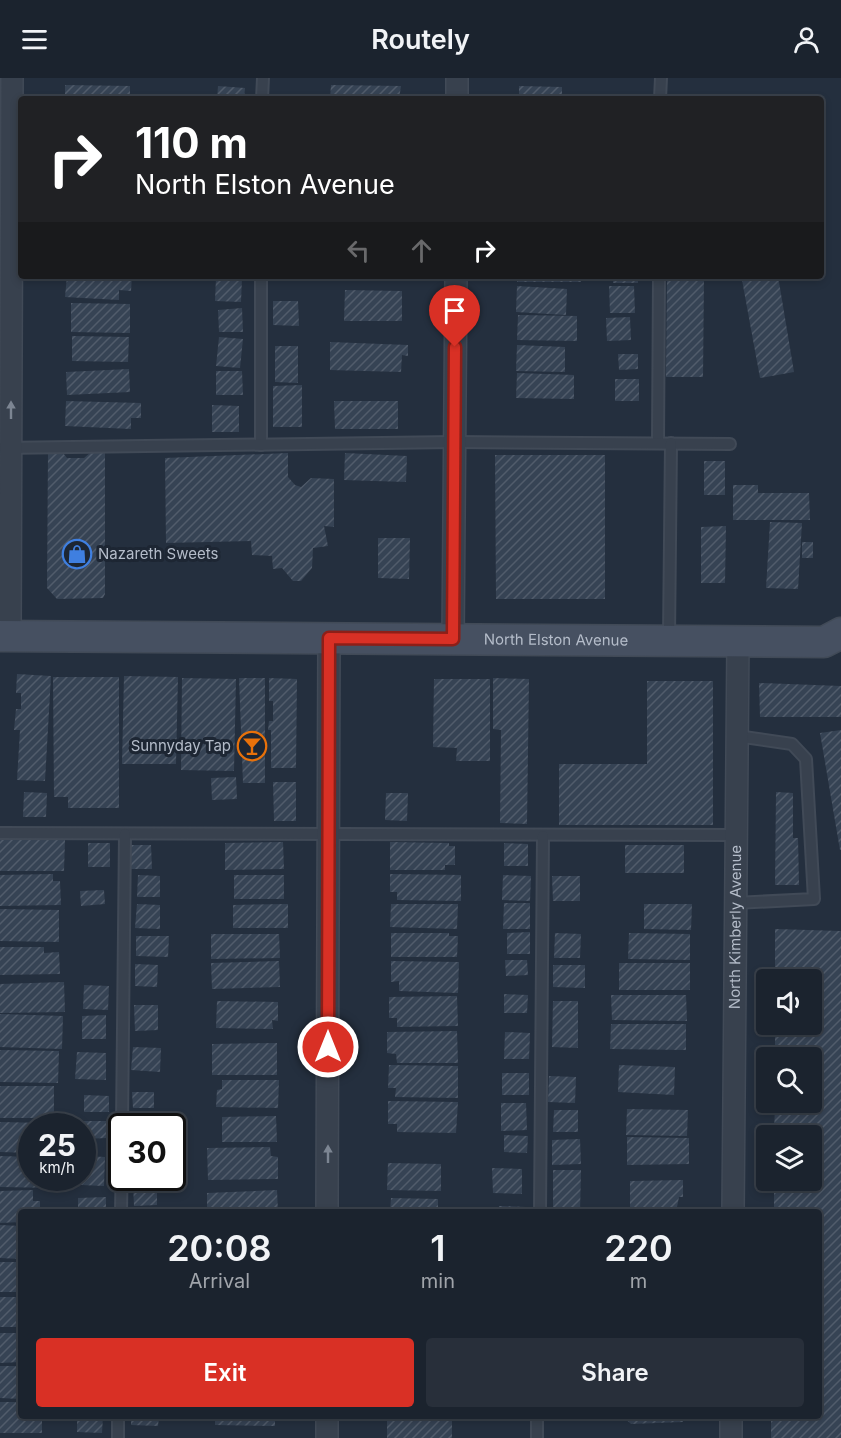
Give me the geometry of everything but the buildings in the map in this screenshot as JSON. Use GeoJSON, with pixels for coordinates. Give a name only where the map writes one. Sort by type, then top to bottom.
{"type":"FeatureCollection","features":[{"type":"Feature","properties":{"kind":"main road","name":"North Elston Avenue"},"geometry":{"type":"LineString","coordinates":[[5,636],[835,643]]}},
{"type":"Feature","properties":{"kind":"street"},"geometry":{"type":"LineString","coordinates":[[5,636],[5,448],[12,78]]}},
{"type":"Feature","properties":{"kind":"street"},"geometry":{"type":"LineString","coordinates":[[457,78],[457,96]]}},
{"type":"Feature","properties":{"kind":"street"},"geometry":{"type":"LineString","coordinates":[[453,639],[456,279]]}},
{"type":"Feature","properties":{"kind":"street"},"geometry":{"type":"LineString","coordinates":[[327,1209],[329,638]]}},
{"type":"Feature","properties":{"kind":"street","name":"North Kimberly Avenue"},"geometry":{"type":"LineString","coordinates":[[733,1209],[738,641]]}},
{"type":"Feature","properties":{"kind":"street"},"geometry":{"type":"LineString","coordinates":[[327,1419],[327,1438]]}},
{"type":"Feature","properties":{"kind":"street"},"geometry":{"type":"LineString","coordinates":[[731,1419],[731,1438]]}},
{"type":"Feature","properties":{"kind":"lane"},"geometry":{"type":"LineString","coordinates":[[262,78],[262,96]]}},
{"type":"Feature","properties":{"kind":"lane"},"geometry":{"type":"LineString","coordinates":[[660,96],[661,78]]}},
{"type":"Feature","properties":{"kind":"lane"},"geometry":{"type":"LineString","coordinates":[[261,279],[261,445]]}},
{"type":"Feature","properties":{"kind":"lane"},"geometry":{"type":"LineString","coordinates":[[658,443],[659,279]]}},
{"type":"Feature","properties":{"kind":"lane"},"geometry":{"type":"LineString","coordinates":[[5,448],[454,442],[730,444]]}},
{"type":"Feature","properties":{"kind":"lane"},"geometry":{"type":"LineString","coordinates":[[669,641],[671,443]]}},
{"type":"Feature","properties":{"kind":"lane"},"geometry":{"type":"LineString","coordinates":[[735,903],[814,899],[806,759],[792,744],[737,736]]}},
{"type":"Feature","properties":{"kind":"lane"},"geometry":{"type":"LineString","coordinates":[[0,833],[736,835]]}},
{"type":"Feature","properties":{"kind":"lane"},"geometry":{"type":"LineString","coordinates":[[122,1113],[125,834]]}},
{"type":"Feature","properties":{"kind":"lane"},"geometry":{"type":"LineString","coordinates":[[540,1209],[543,836]]}},
{"type":"Feature","properties":{"kind":"lane"},"geometry":{"type":"LineString","coordinates":[[121,1191],[121,1209]]}},
{"type":"Feature","properties":{"kind":"lane"},"geometry":{"type":"LineString","coordinates":[[118,1419],[118,1438]]}},
{"type":"Feature","properties":{"kind":"lane"},"geometry":{"type":"LineString","coordinates":[[537,1419],[537,1438]]}},
{"type":"Feature","properties":{"kind":"place","name":"Nazareth Sweets"},"geometry":{"type":"Point","coordinates":[77,554]}},
{"type":"Feature","properties":{"kind":"place","name":"Sunnyday Tap"},"geometry":{"type":"Point","coordinates":[252,746]}},
{"type":"Feature","properties":{"kind":"route"},"geometry":{"type":"LineString","coordinates":[[328,1047],[329,638],[453,639],[455,347]]}}]}
